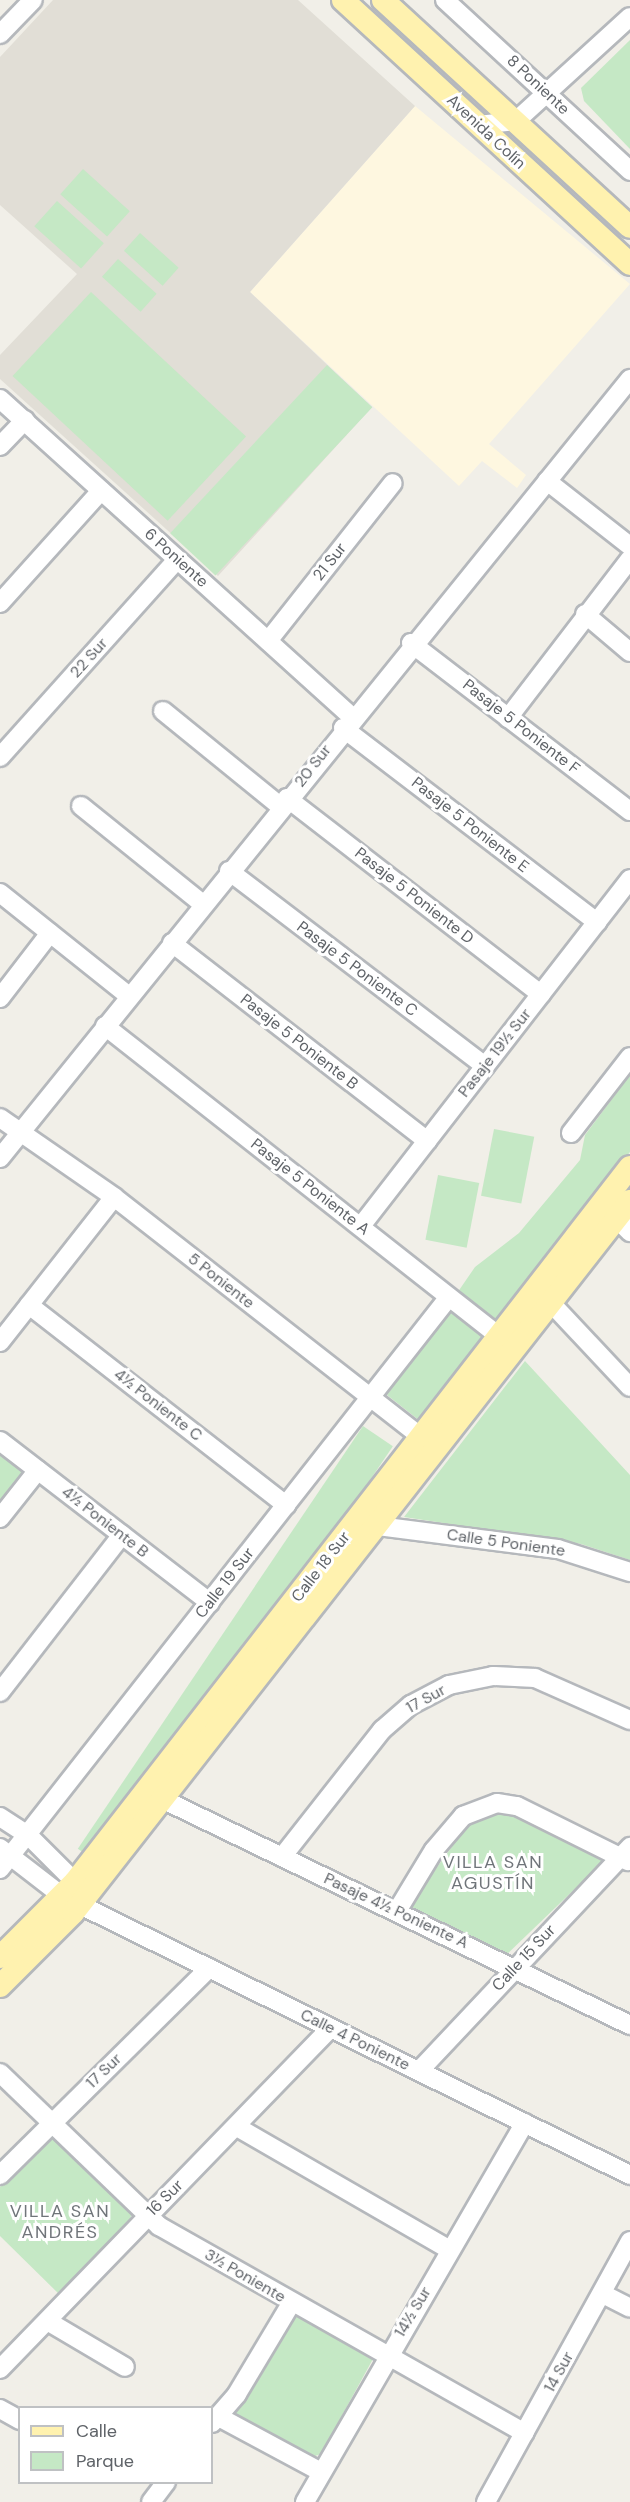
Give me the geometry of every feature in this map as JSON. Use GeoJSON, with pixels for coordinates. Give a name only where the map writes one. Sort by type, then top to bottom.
{"type":"FeatureCollection","features":[{"type":"Feature","properties":{"kind":"main road","name":"Avenida Colín"},"geometry":{"type":"LineString","coordinates":[[343,0],[630,264]]}},
{"type":"Feature","properties":{"kind":"main road","name":"Avenida Colín"},"geometry":{"type":"LineString","coordinates":[[383,0],[630,227]]}},
{"type":"Feature","properties":{"kind":"main road","name":"Calle 18 Sur"},"geometry":{"type":"LineString","coordinates":[[0,1957],[72,1894],[162,1799],[378,1526],[497,1335],[630,1167]]}},
{"type":"Feature","properties":{"kind":"main road","name":"Calle 18 Sur"},"geometry":{"type":"LineString","coordinates":[[0,1986],[430,1444],[515,1349],[551,1303],[623,1225],[630,1201]]}},
{"type":"Feature","properties":{"kind":"street"},"geometry":{"type":"LineString","coordinates":[[0,34],[33,0]]}},
{"type":"Feature","properties":{"kind":"street","name":"8 Poniente"},"geometry":{"type":"LineString","coordinates":[[445,0],[630,171]]}},
{"type":"Feature","properties":{"kind":"street"},"geometry":{"type":"LineString","coordinates":[[478,125],[516,121],[630,17]]}},
{"type":"Feature","properties":{"kind":"street","name":"20 Sur"},"geometry":{"type":"LineString","coordinates":[[0,1158],[411,643],[630,379]]}},
{"type":"Feature","properties":{"kind":"street","name":"6 Poniente"},"geometry":{"type":"LineString","coordinates":[[0,399],[268,641],[348,722]]}},
{"type":"Feature","properties":{"kind":"street"},"geometry":{"type":"LineString","coordinates":[[0,446],[25,420]]}},
{"type":"Feature","properties":{"kind":"street"},"geometry":{"type":"LineString","coordinates":[[547,481],[630,546]]}},
{"type":"Feature","properties":{"kind":"street","name":"21 Sur"},"geometry":{"type":"LineString","coordinates":[[268,641],[393,483]]}},
{"type":"Feature","properties":{"kind":"street"},"geometry":{"type":"LineString","coordinates":[[0,603],[101,491]]}},
{"type":"Feature","properties":{"kind":"street"},"geometry":{"type":"LineString","coordinates":[[508,718],[585,614],[630,559]]}},
{"type":"Feature","properties":{"kind":"street","name":"22 Sur"},"geometry":{"type":"LineString","coordinates":[[0,757],[177,560]]}},
{"type":"Feature","properties":{"kind":"street"},"geometry":{"type":"LineString","coordinates":[[585,614],[630,652]]}},
{"type":"Feature","properties":{"kind":"street","name":"Pasaje 5 Poniente F"},"geometry":{"type":"LineString","coordinates":[[411,643],[630,812]]}},
{"type":"Feature","properties":{"kind":"street","name":"Pasaje 5 Poniente D"},"geometry":{"type":"LineString","coordinates":[[163,711],[541,994]]}},
{"type":"Feature","properties":{"kind":"street","name":"Pasaje 5 Poniente E"},"geometry":{"type":"LineString","coordinates":[[348,722],[597,922]]}},
{"type":"Feature","properties":{"kind":"street"},"geometry":{"type":"LineString","coordinates":[[81,806],[203,903]]}},
{"type":"Feature","properties":{"kind":"street","name":"Pasaje 5 Poniente C"},"geometry":{"type":"LineString","coordinates":[[229,871],[485,1066]]}},
{"type":"Feature","properties":{"kind":"street","name":"Pasaje 19½ Sur"},"geometry":{"type":"LineString","coordinates":[[361,1226],[630,879]]}},
{"type":"Feature","properties":{"kind":"street"},"geometry":{"type":"LineString","coordinates":[[0,893],[129,996]]}},
{"type":"Feature","properties":{"kind":"street"},"geometry":{"type":"LineString","coordinates":[[0,998],[50,933]]}},
{"type":"Feature","properties":{"kind":"street","name":"Pasaje 5 Poniente B"},"geometry":{"type":"LineString","coordinates":[[171,943],[427,1141]]}},
{"type":"Feature","properties":{"kind":"street","name":"Pasaje 5 Poniente A"},"geometry":{"type":"LineString","coordinates":[[105,1026],[515,1349]]}},
{"type":"Feature","properties":{"kind":"street"},"geometry":{"type":"LineString","coordinates":[[571,1133],[630,1057]]}},
{"type":"Feature","properties":{"kind":"street","name":"5 Poniente"},"geometry":{"type":"LineString","coordinates":[[0,1118],[114,1197],[430,1444]]}},
{"type":"Feature","properties":{"kind":"street"},"geometry":{"type":"LineString","coordinates":[[0,1342],[114,1197]]}},
{"type":"Feature","properties":{"kind":"street","name":"Calle 19 Sur"},"geometry":{"type":"LineString","coordinates":[[4,1858],[28,1835],[449,1297]]}},
{"type":"Feature","properties":{"kind":"street"},"geometry":{"type":"LineString","coordinates":[[551,1303],[630,1387]]}},
{"type":"Feature","properties":{"kind":"street","name":"4½ Poniente C"},"geometry":{"type":"LineString","coordinates":[[29,1305],[286,1505]]}},
{"type":"Feature","properties":{"kind":"street","name":"4½ Poniente B"},"geometry":{"type":"LineString","coordinates":[[0,1441],[210,1603]]}},
{"type":"Feature","properties":{"kind":"street"},"geometry":{"type":"LineString","coordinates":[[0,1518],[38,1470]]}},
{"type":"Feature","properties":{"kind":"street","name":"Calle 5 Poniente"},"geometry":{"type":"LineString","coordinates":[[378,1526],[558,1549],[630,1572]]}},
{"type":"Feature","properties":{"kind":"street"},"geometry":{"type":"LineString","coordinates":[[0,1692],[122,1535]]}},
{"type":"Feature","properties":{"kind":"street","name":"17 Sur"},"geometry":{"type":"LineString","coordinates":[[282,1857],[396,1717],[449,1685],[493,1676],[550,1681],[630,1720]]}},
{"type":"Feature","properties":{"kind":"street","name":"Pasaje 4½ Poniente A"},"geometry":{"type":"LineString","coordinates":[[162,1799],[630,2025]]}},
{"type":"Feature","properties":{"kind":"street"},"geometry":{"type":"LineString","coordinates":[[397,1911],[434,1850],[463,1816],[497,1803],[517,1806],[627,1855]]}},
{"type":"Feature","properties":{"kind":"street","name":"Calle 4 Poniente"},"geometry":{"type":"LineString","coordinates":[[0,1817],[28,1835],[72,1894]]}},
{"type":"Feature","properties":{"kind":"street","name":"Calle 15 Sur"},"geometry":{"type":"LineString","coordinates":[[419,2071],[514,1968],[627,1855]]}},
{"type":"Feature","properties":{"kind":"street","name":"Calle 4 Poniente"},"geometry":{"type":"LineString","coordinates":[[4,1858],[209,1968],[630,2175]]}},
{"type":"Feature","properties":{"kind":"street","name":"17 Sur"},"geometry":{"type":"LineString","coordinates":[[0,2175],[209,1968]]}},
{"type":"Feature","properties":{"kind":"street","name":"16 Sur"},"geometry":{"type":"LineString","coordinates":[[0,2369],[49,2322],[146,2216],[237,2127],[331,2028]]}},
{"type":"Feature","properties":{"kind":"street","name":"3½ Poniente"},"geometry":{"type":"LineString","coordinates":[[0,2073],[146,2216],[292,2302],[525,2433]]}},
{"type":"Feature","properties":{"kind":"street","name":"14½ Sur"},"geometry":{"type":"LineString","coordinates":[[304,2502],[387,2355],[525,2123]]}},
{"type":"Feature","properties":{"kind":"street"},"geometry":{"type":"LineString","coordinates":[[237,2127],[450,2250]]}},
{"type":"Feature","properties":{"kind":"street","name":"14 Sur"},"geometry":{"type":"LineString","coordinates":[[486,2502],[603,2294],[630,2241]]}},
{"type":"Feature","properties":{"kind":"street"},"geometry":{"type":"LineString","coordinates":[[603,2294],[630,2308]]}},
{"type":"Feature","properties":{"kind":"street"},"geometry":{"type":"LineString","coordinates":[[292,2302],[237,2394],[214,2419],[321,2472]]}},
{"type":"Feature","properties":{"kind":"street"},"geometry":{"type":"LineString","coordinates":[[49,2322],[125,2367]]}},
{"type":"Feature","properties":{"kind":"street"},"geometry":{"type":"LineString","coordinates":[[0,2409],[18,2419]]}},
{"type":"Feature","properties":{"kind":"street"},"geometry":{"type":"LineString","coordinates":[[151,2502],[164,2484]]}},
{"type":"Feature","properties":{"kind":"shaded area"},"geometry":{"type":"Polygon","coordinates":[[[53,0],[298,0],[415,106],[250,292],[372,407],[218,576],[0,379],[0,355],[77,274],[0,205],[0,57],[53,0]]]}},
{"type":"Feature","properties":{"kind":"shaded area"},"geometry":{"type":"Polygon","coordinates":[[[415,106],[630,284],[489,444],[526,475],[517,488],[482,461],[459,486],[250,292],[415,106]]]}},
{"type":"Feature","properties":{"kind":"green space"},"geometry":{"type":"Polygon","coordinates":[[[630,40],[630,149],[584,101],[581,88],[630,40]]]}},
{"type":"Feature","properties":{"kind":"green space"},"geometry":{"type":"Polygon","coordinates":[[[83,169],[130,211],[107,236],[60,194],[83,169]]]}},
{"type":"Feature","properties":{"kind":"green space"},"geometry":{"type":"Polygon","coordinates":[[[57,201],[104,243],[81,268],[34,226],[57,201]]]}},
{"type":"Feature","properties":{"kind":"green space"},"geometry":{"type":"Polygon","coordinates":[[[140,233],[179,268],[163,286],[124,251],[140,233]]]}},
{"type":"Feature","properties":{"kind":"green space"},"geometry":{"type":"Polygon","coordinates":[[[118,259],[157,294],[141,312],[102,277],[118,259]]]}},
{"type":"Feature","properties":{"kind":"green space"},"geometry":{"type":"Polygon","coordinates":[[[91,292],[246,437],[168,521],[13,376],[91,292]]]}},
{"type":"Feature","properties":{"kind":"green space"},"geometry":{"type":"Polygon","coordinates":[[[327,365],[372,407],[215,575],[170,533],[327,365]]]}},
{"type":"Feature","properties":{"kind":"green space"},"geometry":{"type":"Polygon","coordinates":[[[630,1075],[630,1152],[420,1421],[387,1395],[475,1267],[519,1233],[580,1160],[585,1135],[630,1075]]]}},
{"type":"Feature","properties":{"kind":"green space"},"geometry":{"type":"Polygon","coordinates":[[[494,1129],[534,1137],[521,1204],[481,1196],[494,1129]]]}},
{"type":"Feature","properties":{"kind":"green space"},"geometry":{"type":"Polygon","coordinates":[[[438,1175],[479,1183],[467,1248],[425,1240],[438,1175]]]}},
{"type":"Feature","properties":{"kind":"green space"},"geometry":{"type":"Polygon","coordinates":[[[525,1361],[630,1475],[630,1560],[581,1544],[404,1517],[525,1361]]]}},
{"type":"Feature","properties":{"kind":"green space"},"geometry":{"type":"Polygon","coordinates":[[[363,1426],[393,1446],[108,1869],[78,1849],[363,1426]]]}},
{"type":"Feature","properties":{"kind":"green space"},"geometry":{"type":"Polygon","coordinates":[[[0,1445],[35,1473],[0,1518],[0,1445]]]}},
{"type":"Feature","properties":{"kind":"green space"},"geometry":{"type":"Polygon","coordinates":[[[509,1808],[609,1856],[503,1958],[405,1911],[475,1815],[509,1808]]]}},
{"type":"Feature","properties":{"kind":"green space"},"geometry":{"type":"Polygon","coordinates":[[[54,2133],[132,2209],[130,2222],[62,2297],[0,2236],[0,2187],[54,2133]]]}},
{"type":"Feature","properties":{"kind":"green space"},"geometry":{"type":"Polygon","coordinates":[[[294,2312],[374,2357],[321,2454],[309,2458],[234,2416],[234,2407],[294,2312]]]}},
{"type":"Feature","properties":{"kind":"district","name":"VILLA SAN AGUSTÍN"},"geometry":{"type":"Point","coordinates":[493,1873]}},
{"type":"Feature","properties":{"kind":"district","name":"VILLA SAN ANDRÉS"},"geometry":{"type":"Point","coordinates":[60,2222]}}]}
